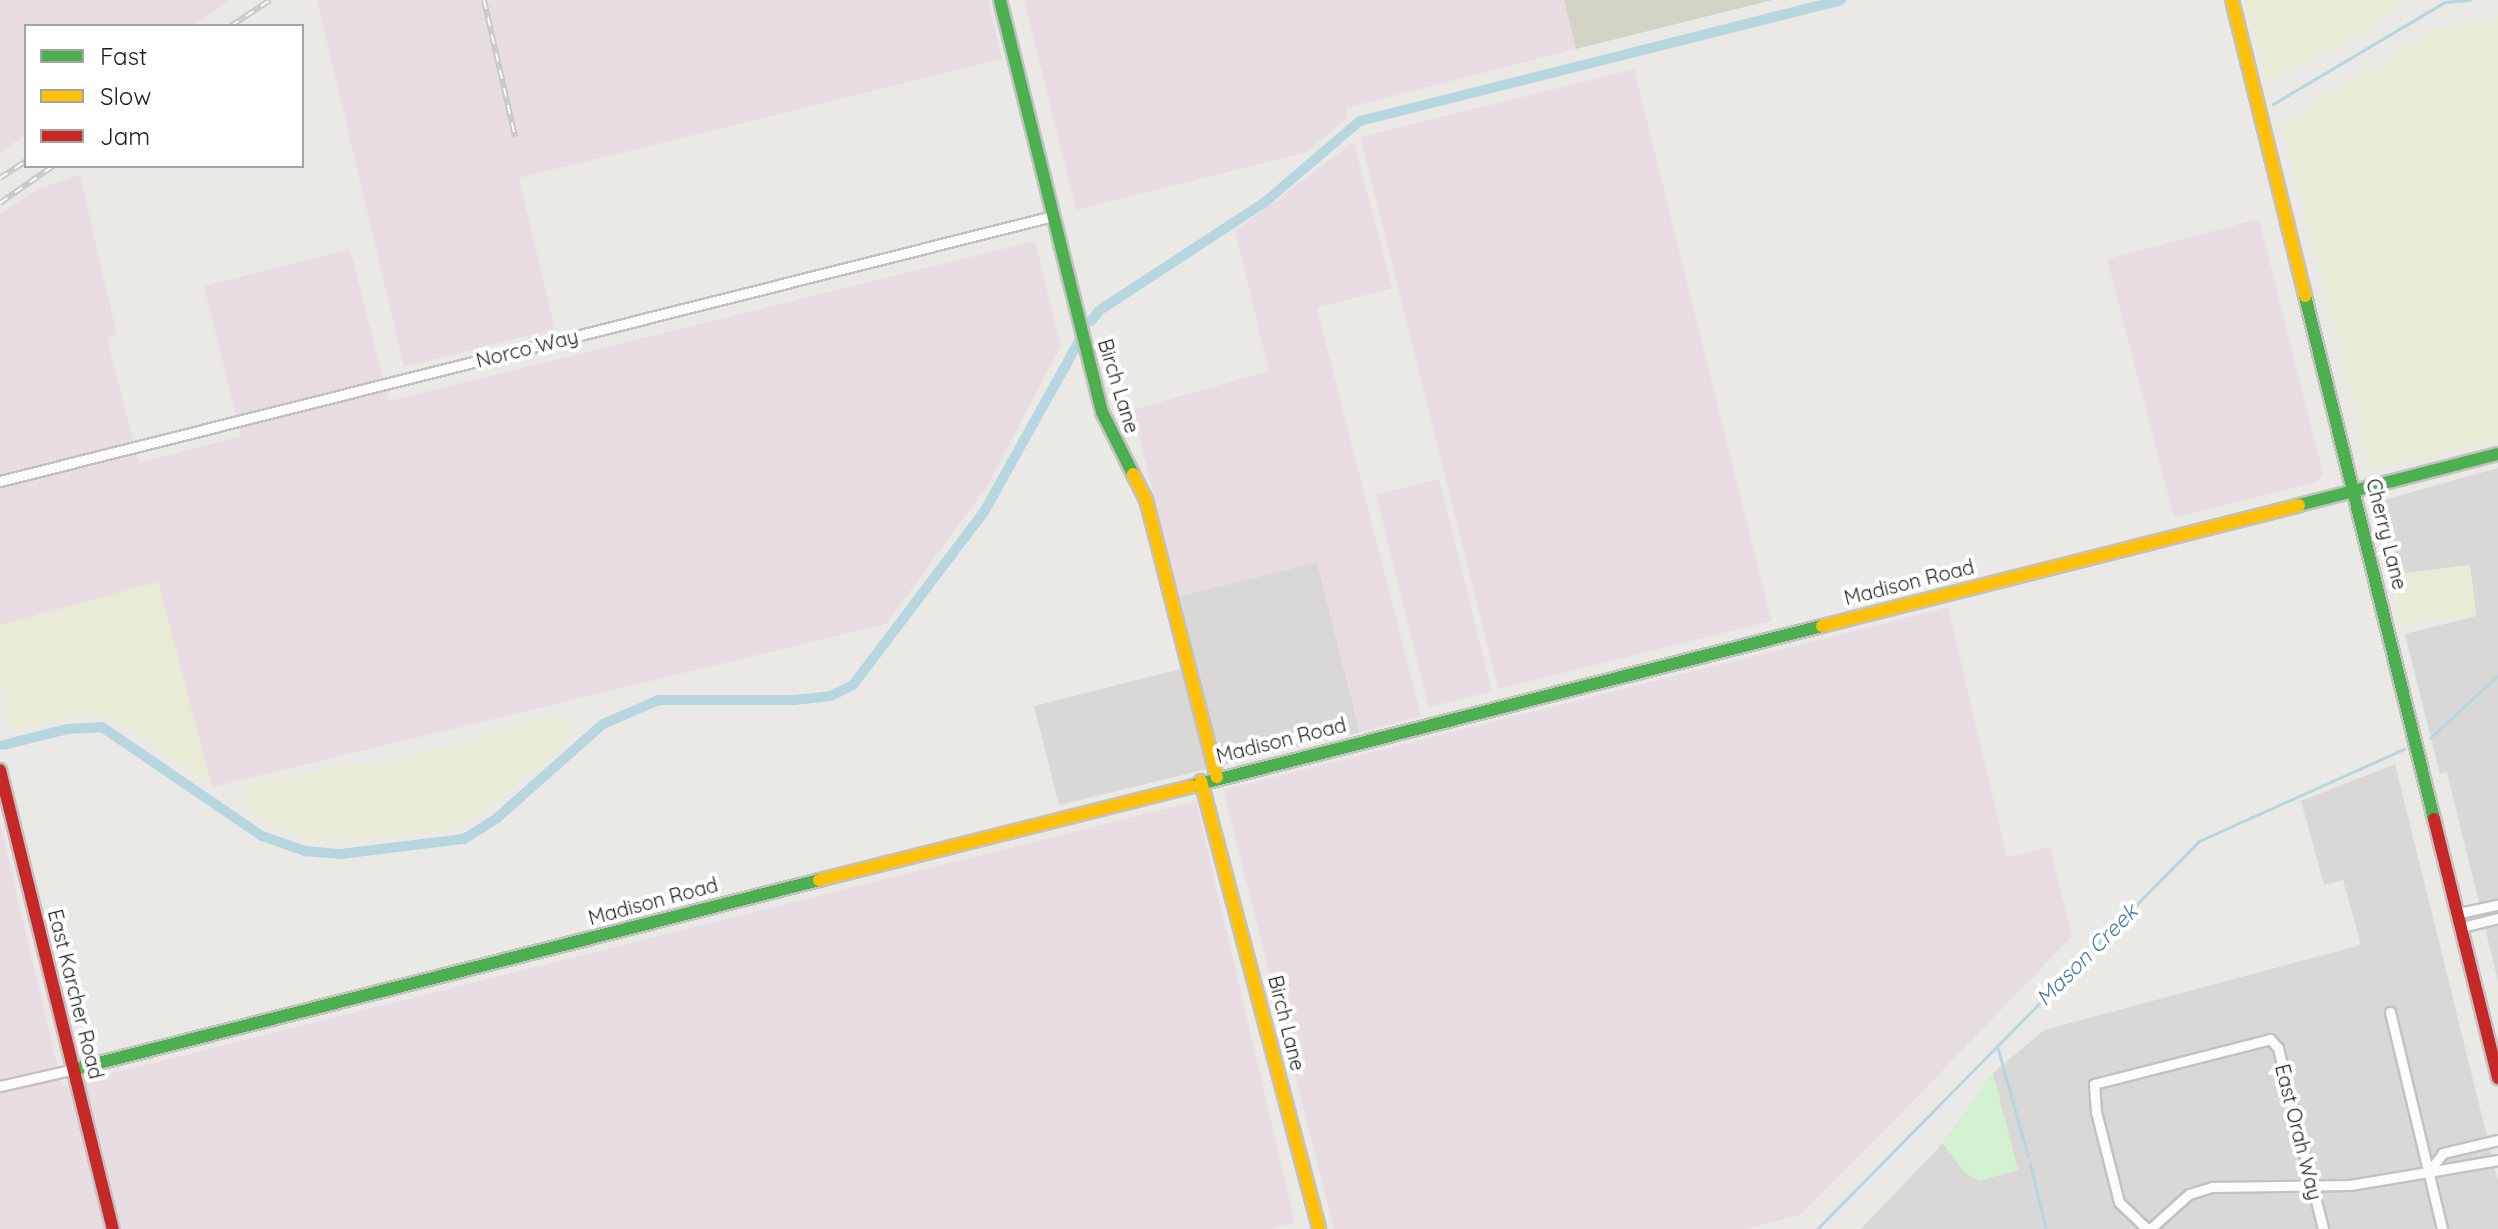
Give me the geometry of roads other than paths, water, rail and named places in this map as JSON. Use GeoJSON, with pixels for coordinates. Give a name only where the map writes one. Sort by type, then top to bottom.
{"type":"FeatureCollection","features":[{"type":"Feature","properties":{"kind":"street","name":"Birch Lane"},"geometry":{"type":"LineString","coordinates":[[1000,0],[1106,426],[1146,499],[1217,777]]}},
{"type":"Feature","properties":{"kind":"street","name":"Cherry Lane"},"geometry":{"type":"LineString","coordinates":[[2232,0],[2356,490],[2498,1078]]}},
{"type":"Feature","properties":{"kind":"street","name":"Norco Way"},"geometry":{"type":"LineString","coordinates":[[0,481],[1053,216]]}},
{"type":"Feature","properties":{"kind":"street","name":"Madison Road"},"geometry":{"type":"LineString","coordinates":[[75,1069],[2498,454]]}},
{"type":"Feature","properties":{"kind":"street","name":"East Karcher Road"},"geometry":{"type":"LineString","coordinates":[[1,774],[113,1229]]}},
{"type":"Feature","properties":{"kind":"street","name":"Birch Lane"},"geometry":{"type":"LineString","coordinates":[[1201,781],[1319,1229]]}},
{"type":"Feature","properties":{"kind":"street"},"geometry":{"type":"LineString","coordinates":[[2459,913],[2498,905]]}},
{"type":"Feature","properties":{"kind":"street"},"geometry":{"type":"LineString","coordinates":[[2462,927],[2498,918]]}},
{"type":"Feature","properties":{"kind":"street"},"geometry":{"type":"LineString","coordinates":[[2390,1012],[2442,1229]]}},
{"type":"Feature","properties":{"kind":"street","name":"East Orah Way"},"geometry":{"type":"LineString","coordinates":[[2148,1229],[2119,1202],[2096,1112],[2094,1084],[2270,1039],[2278,1048],[2323,1229]]}},
{"type":"Feature","properties":{"kind":"street"},"geometry":{"type":"LineString","coordinates":[[0,1086],[75,1069]]}},
{"type":"Feature","properties":{"kind":"street"},"geometry":{"type":"LineString","coordinates":[[2428,1172],[2443,1153],[2498,1140]]}},
{"type":"Feature","properties":{"kind":"street"},"geometry":{"type":"LineString","coordinates":[[2148,1229],[2181,1199],[2212,1187],[2350,1185],[2498,1160]]}},
{"type":"Feature","properties":{"kind":"waterway"},"geometry":{"type":"LineString","coordinates":[[1091,321],[1100,310],[1265,202],[1360,121],[1841,0]]}},
{"type":"Feature","properties":{"kind":"waterway"},"geometry":{"type":"LineString","coordinates":[[2273,104],[2445,2],[2470,0]]}},
{"type":"Feature","properties":{"kind":"waterway"},"geometry":{"type":"LineString","coordinates":[[3,745],[67,729],[102,727],[262,836],[305,851],[341,854],[464,839],[497,818],[603,724],[659,700],[794,700],[831,696],[853,685],[984,512],[1079,341]]}},
{"type":"Feature","properties":{"kind":"waterway","name":"Mason Creek"},"geometry":{"type":"LineString","coordinates":[[2430,738],[2498,675]]}},
{"type":"Feature","properties":{"kind":"waterway","name":"Mason Creek"},"geometry":{"type":"LineString","coordinates":[[1817,1229],[2199,841],[2404,749]]}},
{"type":"Feature","properties":{"kind":"waterway"},"geometry":{"type":"LineString","coordinates":[[1997,1046],[2028,1157]]}},
{"type":"Feature","properties":{"kind":"waterway"},"geometry":{"type":"LineString","coordinates":[[2030,1164],[2046,1229]]}},
{"type":"Feature","properties":{"kind":"railway"},"geometry":{"type":"LineString","coordinates":[[234,24],[270,0]]}},
{"type":"Feature","properties":{"kind":"railway"},"geometry":{"type":"LineString","coordinates":[[484,0],[515,137]]}},
{"type":"Feature","properties":{"kind":"railway"},"geometry":{"type":"LineString","coordinates":[[0,178],[24,162]]}},
{"type":"Feature","properties":{"kind":"railway"},"geometry":{"type":"LineString","coordinates":[[0,203],[50,168]]}}]}
